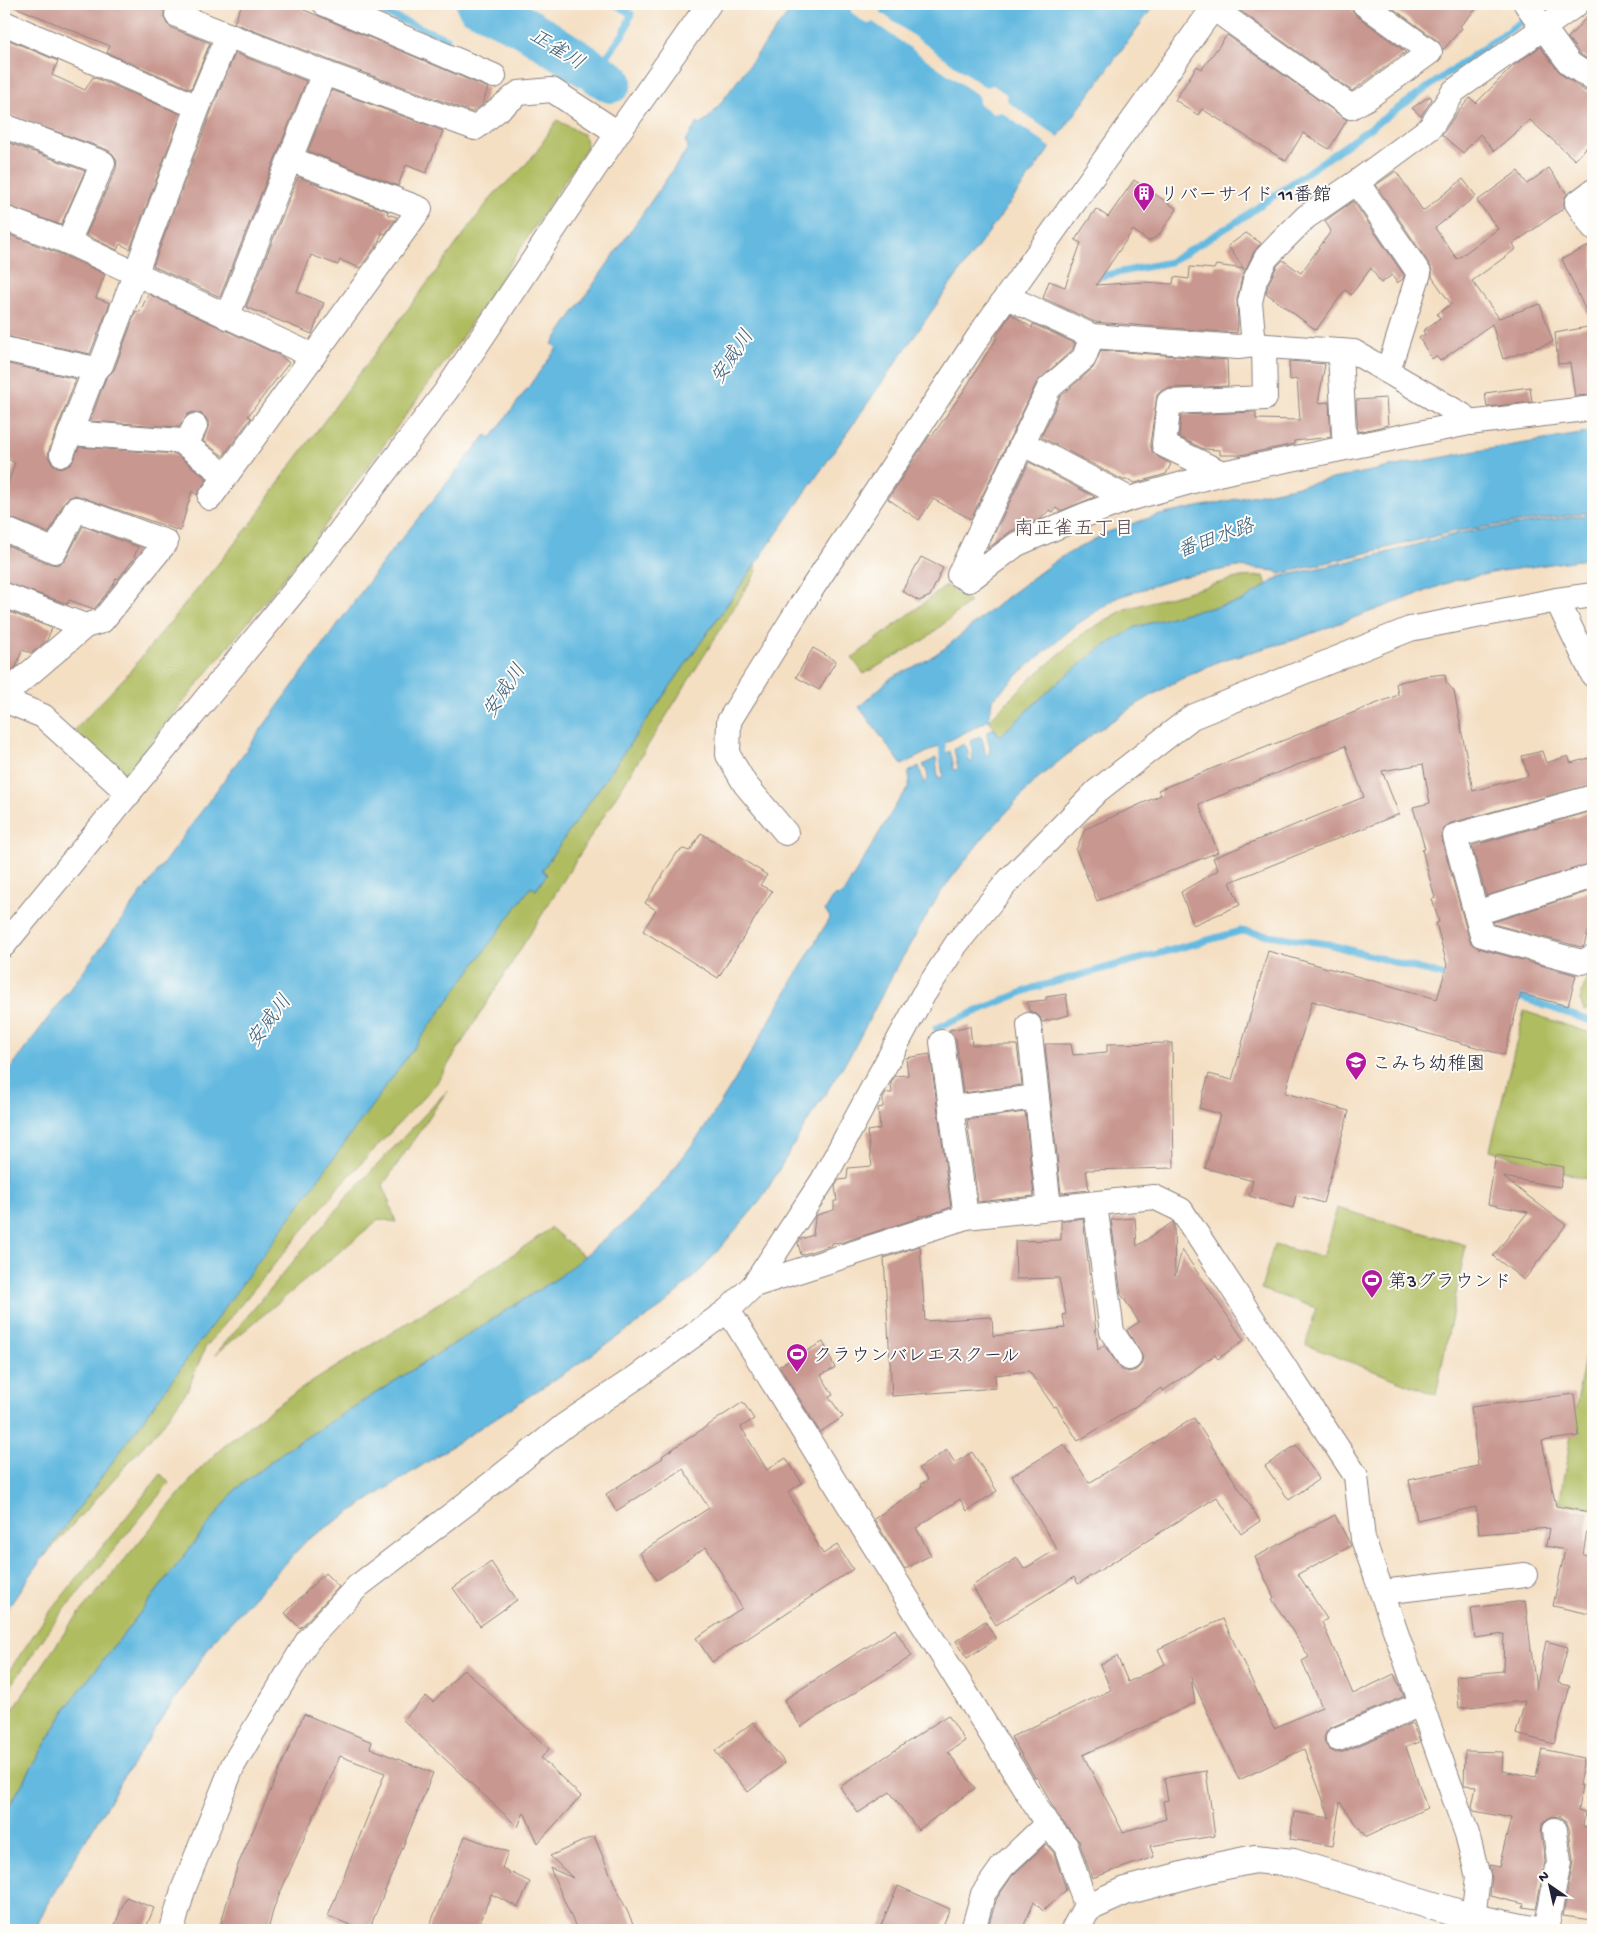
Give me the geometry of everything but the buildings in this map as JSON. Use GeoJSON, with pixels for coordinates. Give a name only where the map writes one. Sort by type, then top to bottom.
{"type":"FeatureCollection","features":[{"type":"Feature","properties":{"kind":"street"},"geometry":{"type":"LineString","coordinates":[[325,4],[494,76]]}},
{"type":"Feature","properties":{"kind":"street"},"geometry":{"type":"LineString","coordinates":[[4,945],[301,583],[446,391],[618,133],[709,4]]}},
{"type":"Feature","properties":{"kind":"street"},"geometry":{"type":"LineString","coordinates":[[786,833],[744,784],[728,756],[729,721],[803,602],[984,327],[1215,6],[1351,106],[1366,98],[1430,52],[1364,4]]}},
{"type":"Feature","properties":{"kind":"street"},"geometry":{"type":"LineString","coordinates":[[1222,473],[1164,446],[1168,402],[1265,398],[1259,346],[1250,302],[1255,280],[1266,258],[1306,217],[1430,128],[1454,91],[1535,17],[1577,4]]}},
{"type":"Feature","properties":{"kind":"street"},"geometry":{"type":"LineString","coordinates":[[177,15],[324,73],[475,128],[519,93],[552,90],[618,133]]}},
{"type":"Feature","properties":{"kind":"street"},"geometry":{"type":"LineString","coordinates":[[1535,17],[1570,64],[1593,79]]}},
{"type":"Feature","properties":{"kind":"street"},"geometry":{"type":"LineString","coordinates":[[4,23],[198,107]]}},
{"type":"Feature","properties":{"kind":"street"},"geometry":{"type":"LineString","coordinates":[[4,349],[95,369],[101,366],[198,107],[228,35]]}},
{"type":"Feature","properties":{"kind":"street"},"geometry":{"type":"LineString","coordinates":[[227,317],[324,73]]}},
{"type":"Feature","properties":{"kind":"street"},"geometry":{"type":"LineString","coordinates":[[4,126],[103,163],[68,242]]}},
{"type":"Feature","properties":{"kind":"street"},"geometry":{"type":"LineString","coordinates":[[210,498],[420,209],[290,159]]}},
{"type":"Feature","properties":{"kind":"street"},"geometry":{"type":"LineString","coordinates":[[1357,182],[1419,273],[1388,371]]}},
{"type":"Feature","properties":{"kind":"street"},"geometry":{"type":"LineString","coordinates":[[1593,190],[1577,203],[1593,227]]}},
{"type":"Feature","properties":{"kind":"street"},"geometry":{"type":"LineString","coordinates":[[4,218],[68,242],[313,356]]}},
{"type":"Feature","properties":{"kind":"street"},"geometry":{"type":"LineString","coordinates":[[1007,297],[1092,336],[1238,347],[1259,346],[1354,352],[1462,415],[1469,423]]}},
{"type":"Feature","properties":{"kind":"street"},"geometry":{"type":"LineString","coordinates":[[1092,336],[1084,358],[1049,388],[959,575],[969,580],[1017,544],[1085,515],[1130,499],[1222,473],[1469,423],[1593,408]]}},
{"type":"Feature","properties":{"kind":"street"},"geometry":{"type":"LineString","coordinates":[[1340,351],[1344,435]]}},
{"type":"Feature","properties":{"kind":"street"},"geometry":{"type":"LineString","coordinates":[[95,369],[66,444],[181,441],[191,436],[226,476]]}},
{"type":"Feature","properties":{"kind":"street"},"geometry":{"type":"LineString","coordinates":[[1022,443],[1130,499]]}},
{"type":"Feature","properties":{"kind":"street"},"geometry":{"type":"LineString","coordinates":[[4,529],[55,551],[76,509],[166,542],[102,621],[85,626],[4,695]]}},
{"type":"Feature","properties":{"kind":"street"},"geometry":{"type":"LineString","coordinates":[[4,594],[85,626]]}},
{"type":"Feature","properties":{"kind":"street"},"geometry":{"type":"LineString","coordinates":[[172,1930],[183,1890],[234,1765],[308,1640],[358,1586],[565,1425],[638,1376],[728,1310],[754,1285],[823,1180],[923,995],[958,943],[1009,880],[1097,791],[1192,717],[1410,629],[1557,600],[1593,595]]}},
{"type":"Feature","properties":{"kind":"street"},"geometry":{"type":"LineString","coordinates":[[1557,600],[1593,675]]}},
{"type":"Feature","properties":{"kind":"street"},"geometry":{"type":"LineString","coordinates":[[4,700],[43,716],[129,794]]}},
{"type":"Feature","properties":{"kind":"street"},"geometry":{"type":"LineString","coordinates":[[1593,797],[1455,836],[1482,935],[1582,962],[1593,957]]}},
{"type":"Feature","properties":{"kind":"street"},"geometry":{"type":"LineString","coordinates":[[1476,913],[1593,876]]}},
{"type":"Feature","properties":{"kind":"street"},"geometry":{"type":"LineString","coordinates":[[1029,1025],[1049,1208]]}},
{"type":"Feature","properties":{"kind":"street"},"geometry":{"type":"LineString","coordinates":[[942,1042],[966,1217]]}},
{"type":"Feature","properties":{"kind":"street"},"geometry":{"type":"LineString","coordinates":[[951,1108],[1037,1097]]}},
{"type":"Feature","properties":{"kind":"street"},"geometry":{"type":"LineString","coordinates":[[754,1285],[966,1217],[1154,1197],[1181,1210],[1356,1476],[1363,1539],[1468,1834],[1478,1877],[1473,1918]]}},
{"type":"Feature","properties":{"kind":"street"},"geometry":{"type":"LineString","coordinates":[[1095,1204],[1112,1332],[1129,1358]]}},
{"type":"Feature","properties":{"kind":"street"},"geometry":{"type":"LineString","coordinates":[[728,1310],[1047,1824],[1066,1846],[1081,1919],[1125,1891],[1216,1867],[1255,1859],[1293,1863],[1473,1918],[1532,1930]]}},
{"type":"Feature","properties":{"kind":"street"},"geometry":{"type":"LineString","coordinates":[[1382,1592],[1525,1575]]}},
{"type":"Feature","properties":{"kind":"street"},"geometry":{"type":"LineString","coordinates":[[1338,1738],[1421,1704]]}},
{"type":"Feature","properties":{"kind":"street"},"geometry":{"type":"LineString","coordinates":[[973,1930],[983,1894],[1003,1866],[1047,1824]]}},
{"type":"Feature","properties":{"kind":"street"},"geometry":{"type":"LineString","coordinates":[[1546,1930],[1559,1862],[1556,1830]]}},
{"type":"Feature","properties":{"kind":"green space"},"geometry":{"type":"Polygon","coordinates":[[[557,120],[584,135],[587,147],[457,345],[313,542],[126,773],[74,731],[126,676],[254,520],[286,472],[494,194],[521,170],[537,151],[557,120]]]}},
{"type":"Feature","properties":{"kind":"green space"},"geometry":{"type":"Polygon","coordinates":[[[755,565],[757,571],[436,1084],[337,1189],[205,1348],[188,1389],[163,1424],[41,1560],[531,886],[536,890],[547,874],[542,870],[755,565]]]}},
{"type":"Feature","properties":{"kind":"green space"},"geometry":{"type":"Polygon","coordinates":[[[1264,576],[1267,585],[1241,602],[1186,613],[1136,627],[1057,683],[1000,736],[989,720],[1028,681],[1084,633],[1125,609],[1241,577],[1264,576]]]}},
{"type":"Feature","properties":{"kind":"green space"},"geometry":{"type":"Polygon","coordinates":[[[946,586],[970,602],[924,640],[864,674],[852,658],[946,586]]]}},
{"type":"Feature","properties":{"kind":"green space"},"geometry":{"type":"Polygon","coordinates":[[[1593,969],[1593,1007],[1584,1011],[1580,1000],[1588,971],[1593,969]]]}},
{"type":"Feature","properties":{"kind":"green space"},"geometry":{"type":"Polygon","coordinates":[[[1524,1011],[1593,1034],[1593,1181],[1490,1150],[1524,1011]]]}},
{"type":"Feature","properties":{"kind":"green space"},"geometry":{"type":"Polygon","coordinates":[[[447,1091],[383,1185],[396,1222],[379,1219],[215,1355],[347,1197],[447,1091]]]}},
{"type":"Feature","properties":{"kind":"green space","name":"第3グラウンド"},"geometry":{"type":"Polygon","coordinates":[[[1337,1208],[1466,1245],[1436,1395],[1306,1345],[1316,1308],[1261,1289],[1274,1245],[1323,1257],[1337,1208]]]}},
{"type":"Feature","properties":{"kind":"green space"},"geometry":{"type":"Polygon","coordinates":[[[551,1228],[585,1257],[559,1277],[283,1452],[236,1489],[67,1707],[4,1815],[4,1723],[69,1626],[201,1468],[238,1434],[277,1405],[457,1292],[551,1228]]]}},
{"type":"Feature","properties":{"kind":"green space"},"geometry":{"type":"Polygon","coordinates":[[[1593,1312],[1593,1508],[1559,1503],[1593,1312]]]}},
{"type":"Feature","properties":{"kind":"green space"},"geometry":{"type":"Polygon","coordinates":[[[161,1474],[169,1483],[56,1620],[4,1696],[4,1678],[48,1614],[161,1474]]]}},
{"type":"Feature","properties":{"kind":"water","name":"安威川"},"geometry":{"type":"Polygon","coordinates":[[[795,4],[1155,4],[948,288],[542,870],[547,874],[536,890],[531,887],[41,1560],[4,1614],[4,1077],[152,879],[389,554],[486,435],[491,438],[557,348],[552,344],[686,151],[688,145],[685,142],[697,123],[701,125],[714,112],[795,4]]]}},
{"type":"Feature","properties":{"kind":"water","name":"番田水路"},"geometry":{"type":"Polygon","coordinates":[[[1593,432],[1593,512],[1456,531],[1280,574],[1276,571],[1238,567],[1181,577],[1118,597],[1076,625],[1022,671],[992,700],[989,720],[902,765],[859,707],[892,677],[922,663],[945,648],[1008,596],[1058,559],[1108,532],[1155,516],[1385,468],[1593,432]]]}},
{"type":"Feature","properties":{"kind":"water"},"geometry":{"type":"Polygon","coordinates":[[[1593,514],[1593,558],[1502,571],[1456,580],[1294,640],[1219,661],[1175,682],[1139,703],[1094,733],[1037,779],[981,840],[940,893],[894,972],[852,1052],[761,1200],[703,1268],[663,1306],[560,1376],[307,1540],[213,1641],[125,1775],[46,1906],[35,1930],[4,1930],[4,1815],[67,1707],[236,1489],[283,1452],[559,1277],[630,1218],[664,1182],[704,1129],[735,1080],[830,917],[825,911],[834,896],[842,895],[908,788],[910,780],[908,772],[919,766],[924,784],[928,779],[923,765],[936,758],[938,777],[940,778],[943,776],[940,756],[950,751],[953,769],[956,770],[958,768],[954,749],[964,744],[967,748],[970,763],[973,761],[971,741],[979,736],[982,738],[986,756],[989,754],[990,746],[986,733],[993,728],[1000,736],[1057,683],[1098,650],[1136,627],[1186,613],[1241,602],[1279,577],[1382,554],[1459,533],[1593,514]]]}},
{"type":"Feature","properties":{"kind":"pier"},"geometry":{"type":"Polygon","coordinates":[[[848,4],[878,4],[881,6],[880,12],[985,87],[993,85],[1006,94],[1008,102],[1060,139],[1053,149],[1001,112],[993,114],[979,103],[979,96],[873,22],[865,23],[851,12],[851,6],[848,4]]]}},
{"type":"Feature","properties":{"kind":"waterway"},"geometry":{"type":"LineString","coordinates":[[364,4],[447,39]]}},
{"type":"Feature","properties":{"kind":"waterway","name":"正雀川"},"geometry":{"type":"LineString","coordinates":[[477,4],[528,29],[611,82]]}},
{"type":"Feature","properties":{"kind":"waterway"},"geometry":{"type":"LineString","coordinates":[[596,72],[625,31],[631,14],[615,4]]}},
{"type":"Feature","properties":{"kind":"waterway"},"geometry":{"type":"LineString","coordinates":[[1097,277],[1170,262],[1241,219],[1546,4]]}},
{"type":"Feature","properties":{"kind":"waterway"},"geometry":{"type":"LineString","coordinates":[[941,735],[944,762]]}},
{"type":"Feature","properties":{"kind":"waterway"},"geometry":{"type":"LineString","coordinates":[[936,1028],[1033,988],[1241,931],[1328,944],[1452,978]]}},
{"type":"Feature","properties":{"kind":"waterway"},"geometry":{"type":"LineString","coordinates":[[1513,995],[1593,1022]]}},
{"type":"Feature","properties":{"kind":"place","name":"リバーサイド 11番館"},"geometry":{"type":"Point","coordinates":[1144,212]}},
{"type":"Feature","properties":{"kind":"place","name":"こみち幼稚園"},"geometry":{"type":"Point","coordinates":[1356,1081]}},
{"type":"Feature","properties":{"kind":"place","name":"第3グラウンド"},"geometry":{"type":"Point","coordinates":[1372,1299]}},
{"type":"Feature","properties":{"kind":"place","name":"クラウンバレエスクール"},"geometry":{"type":"Point","coordinates":[797,1373]}},
{"type":"Feature","properties":{"kind":"district","name":"南正雀五丁目"},"geometry":{"type":"Point","coordinates":[1074,527]}}]}
